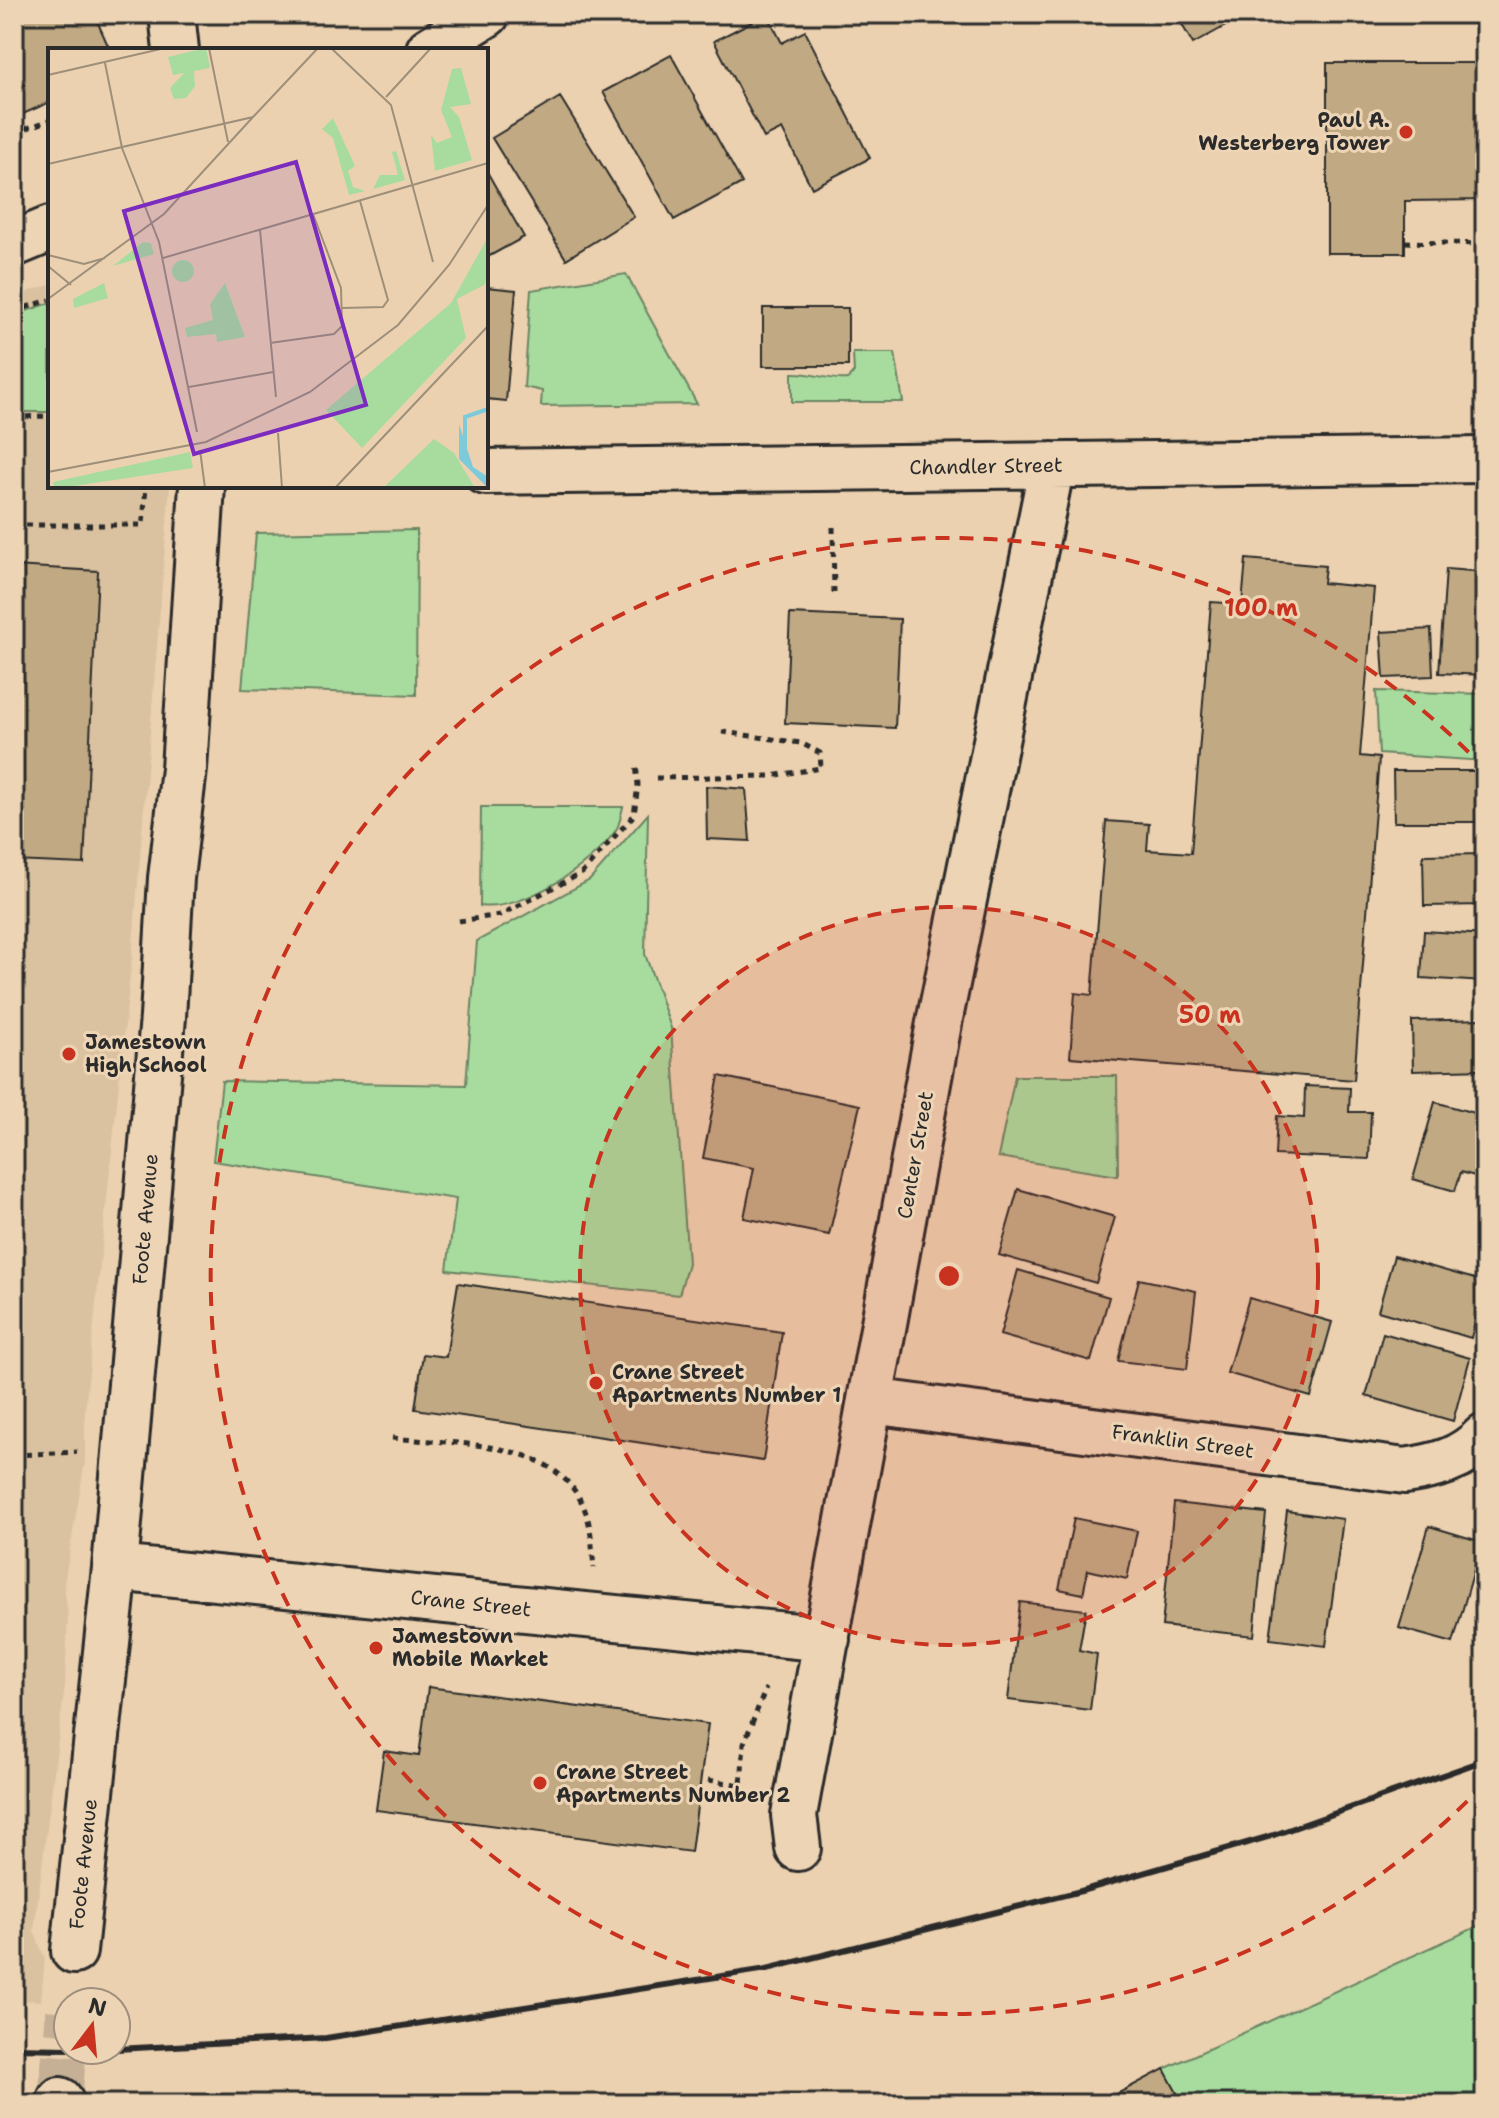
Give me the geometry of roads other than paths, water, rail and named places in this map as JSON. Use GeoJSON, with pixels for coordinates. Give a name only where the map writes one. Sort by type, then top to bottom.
{"type":"FeatureCollection","features":[{"type":"Feature","properties":{"kind":"street"},"geometry":{"type":"LineString","coordinates":[[172,14],[176,48]]}},
{"type":"Feature","properties":{"kind":"street"},"geometry":{"type":"LineString","coordinates":[[432,48],[487,14]]}},
{"type":"Feature","properties":{"kind":"street"},"geometry":{"type":"LineString","coordinates":[[14,244],[48,230]]}},
{"type":"Feature","properties":{"kind":"street","name":"Chandler Street"},"geometry":{"type":"LineString","coordinates":[[488,472],[1485,460]]}},
{"type":"Feature","properties":{"kind":"street","name":"Center Street"},"geometry":{"type":"LineString","coordinates":[[798,1848],[794,1815],[939,1023],[1052,465]]}},
{"type":"Feature","properties":{"kind":"street","name":"Foote Avenue"},"geometry":{"type":"LineString","coordinates":[[74,1951],[115,1568],[162,1032],[171,878],[184,769],[202,488]]}},
{"type":"Feature","properties":{"kind":"street","name":"Franklin Street"},"geometry":{"type":"LineString","coordinates":[[871,1401],[1405,1471],[1439,1465],[1469,1453],[1485,1436]]}},
{"type":"Feature","properties":{"kind":"street","name":"Crane Street"},"geometry":{"type":"LineString","coordinates":[[115,1568],[827,1639]]}},
{"type":"Feature","properties":{"kind":"tunnel"},"geometry":{"type":"LineString","coordinates":[[60,2100],[63,2066]]}},
{"type":"Feature","properties":{"kind":"railway"},"geometry":{"type":"LineString","coordinates":[[132,2048],[326,2038],[767,1969],[1081,1891],[1271,1836],[1485,1760]]}},
{"type":"Feature","properties":{"kind":"railway"},"geometry":{"type":"LineString","coordinates":[[14,2048],[52,2049]]}},
{"type":"Feature","properties":{"kind":"place","name":"Paul A. Westerberg Tower"},"geometry":{"type":"Point","coordinates":[1406,132]}},
{"type":"Feature","properties":{"kind":"place","name":"Jamestown High School"},"geometry":{"type":"Point","coordinates":[69,1054]}},
{"type":"Feature","properties":{"kind":"place","name":"Crane Street Apartments Number 1"},"geometry":{"type":"Point","coordinates":[596,1383]}},
{"type":"Feature","properties":{"kind":"place","name":"Jamestown Mobile Market"},"geometry":{"type":"Point","coordinates":[376,1648]}},
{"type":"Feature","properties":{"kind":"place","name":"Crane Street Apartments Number 2"},"geometry":{"type":"Point","coordinates":[540,1783]}}]}
